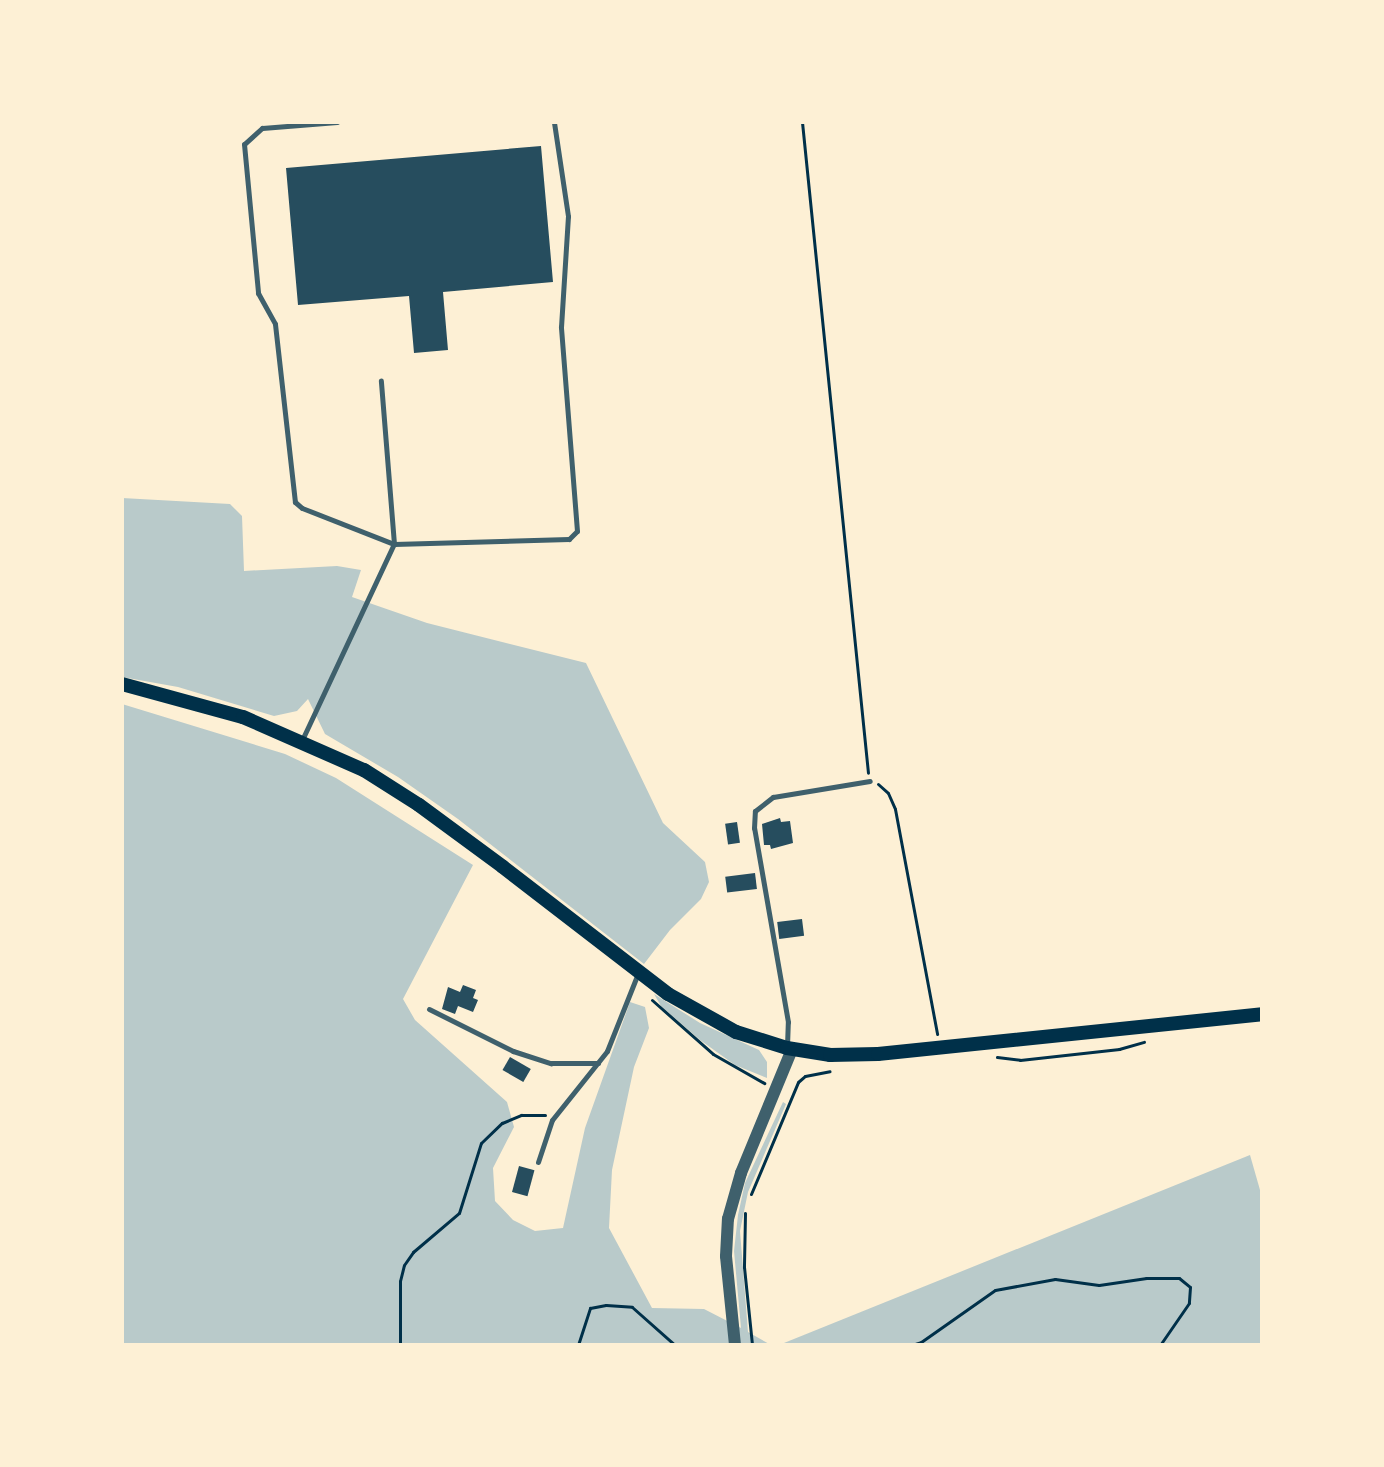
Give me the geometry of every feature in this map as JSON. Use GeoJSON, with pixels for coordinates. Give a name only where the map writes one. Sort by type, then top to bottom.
{"type":"FeatureCollection","features":[{"type":"Feature","properties":{"kind":"main road"},"geometry":{"type":"LineString","coordinates":[[122,684],[243,717],[364,770],[419,805],[636,976],[736,1032],[789,1048],[830,1055],[938,1050],[1262,1014]]}},
{"type":"Feature","properties":{"kind":"street"},"geometry":{"type":"LineString","coordinates":[[735,1345],[726,1256],[728,1219],[741,1173],[777,1090],[789,1048]]}},
{"type":"Feature","properties":{"kind":"lane"},"geometry":{"type":"LineString","coordinates":[[337,122],[262,128],[244,144],[258,293],[275,324],[295,502],[302,508],[394,544],[569,539],[577,531],[561,327],[568,216],[554,122]]}},
{"type":"Feature","properties":{"kind":"lane"},"geometry":{"type":"LineString","coordinates":[[302,741],[394,544],[381,381]]}},
{"type":"Feature","properties":{"kind":"lane"},"geometry":{"type":"LineString","coordinates":[[789,1048],[788,1022],[758,856],[755,811],[773,797],[870,781]]}},
{"type":"Feature","properties":{"kind":"lane"},"geometry":{"type":"LineString","coordinates":[[538,1162],[554,1117],[599,1063],[636,976]]}},
{"type":"Feature","properties":{"kind":"lane"},"geometry":{"type":"LineString","coordinates":[[429,1009],[513,1051],[551,1063],[599,1063]]}},
{"type":"Feature","properties":{"kind":"path"},"geometry":{"type":"LineString","coordinates":[[802,122],[870,781],[886,789],[895,809],[938,1050]]}},
{"type":"Feature","properties":{"kind":"path"},"geometry":{"type":"LineString","coordinates":[[636,976],[655,1006],[693,1039],[733,1069],[792,1097]]}},
{"type":"Feature","properties":{"kind":"path"},"geometry":{"type":"LineString","coordinates":[[989,1056],[1020,1060],[1119,1049],[1150,1040]]}},
{"type":"Feature","properties":{"kind":"path"},"geometry":{"type":"LineString","coordinates":[[748,1201],[802,1078],[832,1070]]}},
{"type":"Feature","properties":{"kind":"path"},"geometry":{"type":"LineString","coordinates":[[400,1345],[400,1281],[404,1265],[413,1252],[459,1213],[481,1143],[502,1123],[521,1115],[554,1117]]}},
{"type":"Feature","properties":{"kind":"path"},"geometry":{"type":"LineString","coordinates":[[746,1211],[743,1259],[752,1345]]}},
{"type":"Feature","properties":{"kind":"path"},"geometry":{"type":"LineString","coordinates":[[912,1345],[921,1342],[995,1290],[1055,1279],[1099,1285],[1146,1278],[1179,1278],[1190,1287],[1189,1303],[1160,1345]]}},
{"type":"Feature","properties":{"kind":"path"},"geometry":{"type":"LineString","coordinates":[[578,1345],[590,1308],[606,1305],[632,1307],[675,1345]]}},
{"type":"Feature","properties":{"kind":"shaded area"},"geometry":{"type":"Polygon","coordinates":[[[122,498],[230,504],[242,516],[244,571],[337,566],[361,570],[352,597],[427,623],[586,663],[663,823],[705,862],[709,882],[701,899],[670,930],[644,964],[458,819],[398,777],[325,734],[308,699],[297,711],[274,716],[178,687],[122,677],[122,498]]]}},
{"type":"Feature","properties":{"kind":"shaded area"},"geometry":{"type":"Polygon","coordinates":[[[122,704],[285,754],[336,778],[473,865],[403,999],[415,1020],[507,1102],[514,1127],[493,1168],[495,1201],[513,1220],[535,1231],[563,1228],[585,1128],[630,1002],[645,1007],[649,1028],[634,1067],[612,1170],[609,1228],[652,1308],[704,1309],[741,1328],[734,1251],[738,1215],[745,1183],[783,1102],[786,1104],[748,1192],[740,1231],[748,1332],[771,1345],[122,1345],[122,704]]]}},
{"type":"Feature","properties":{"kind":"shaded area"},"geometry":{"type":"Polygon","coordinates":[[[654,994],[700,1023],[759,1050],[767,1062],[767,1078],[735,1065],[700,1040],[661,1006],[654,994]]]}},
{"type":"Feature","properties":{"kind":"shaded area"},"geometry":{"type":"Polygon","coordinates":[[[1250,1155],[1262,1197],[1262,1345],[779,1345],[1250,1155]]]}},
{"type":"Feature","properties":{"kind":"building"},"geometry":{"type":"Polygon","coordinates":[[[541,146],[553,282],[443,292],[448,350],[414,353],[409,296],[298,305],[286,168],[541,146]]]}},
{"type":"Feature","properties":{"kind":"building"},"geometry":{"type":"Polygon","coordinates":[[[780,818],[781,822],[790,821],[793,843],[771,849],[770,845],[764,845],[762,824],[780,818]]]}},
{"type":"Feature","properties":{"kind":"building"},"geometry":{"type":"Polygon","coordinates":[[[737,822],[740,843],[728,844],[725,824],[737,822]]]}},
{"type":"Feature","properties":{"kind":"building"},"geometry":{"type":"Polygon","coordinates":[[[755,873],[757,889],[727,893],[725,877],[755,873]]]}},
{"type":"Feature","properties":{"kind":"building"},"geometry":{"type":"Polygon","coordinates":[[[802,919],[804,936],[779,939],[777,922],[802,919]]]}},
{"type":"Feature","properties":{"kind":"building"},"geometry":{"type":"Polygon","coordinates":[[[463,985],[476,990],[473,998],[478,1000],[473,1012],[458,1006],[455,1014],[442,1009],[448,987],[460,992],[463,985]]]}},
{"type":"Feature","properties":{"kind":"building"},"geometry":{"type":"Polygon","coordinates":[[[510,1057],[531,1069],[523,1082],[502,1070],[510,1057]]]}},
{"type":"Feature","properties":{"kind":"building"},"geometry":{"type":"Polygon","coordinates":[[[519,1166],[534,1170],[527,1196],[512,1192],[519,1166]]]}}]}
